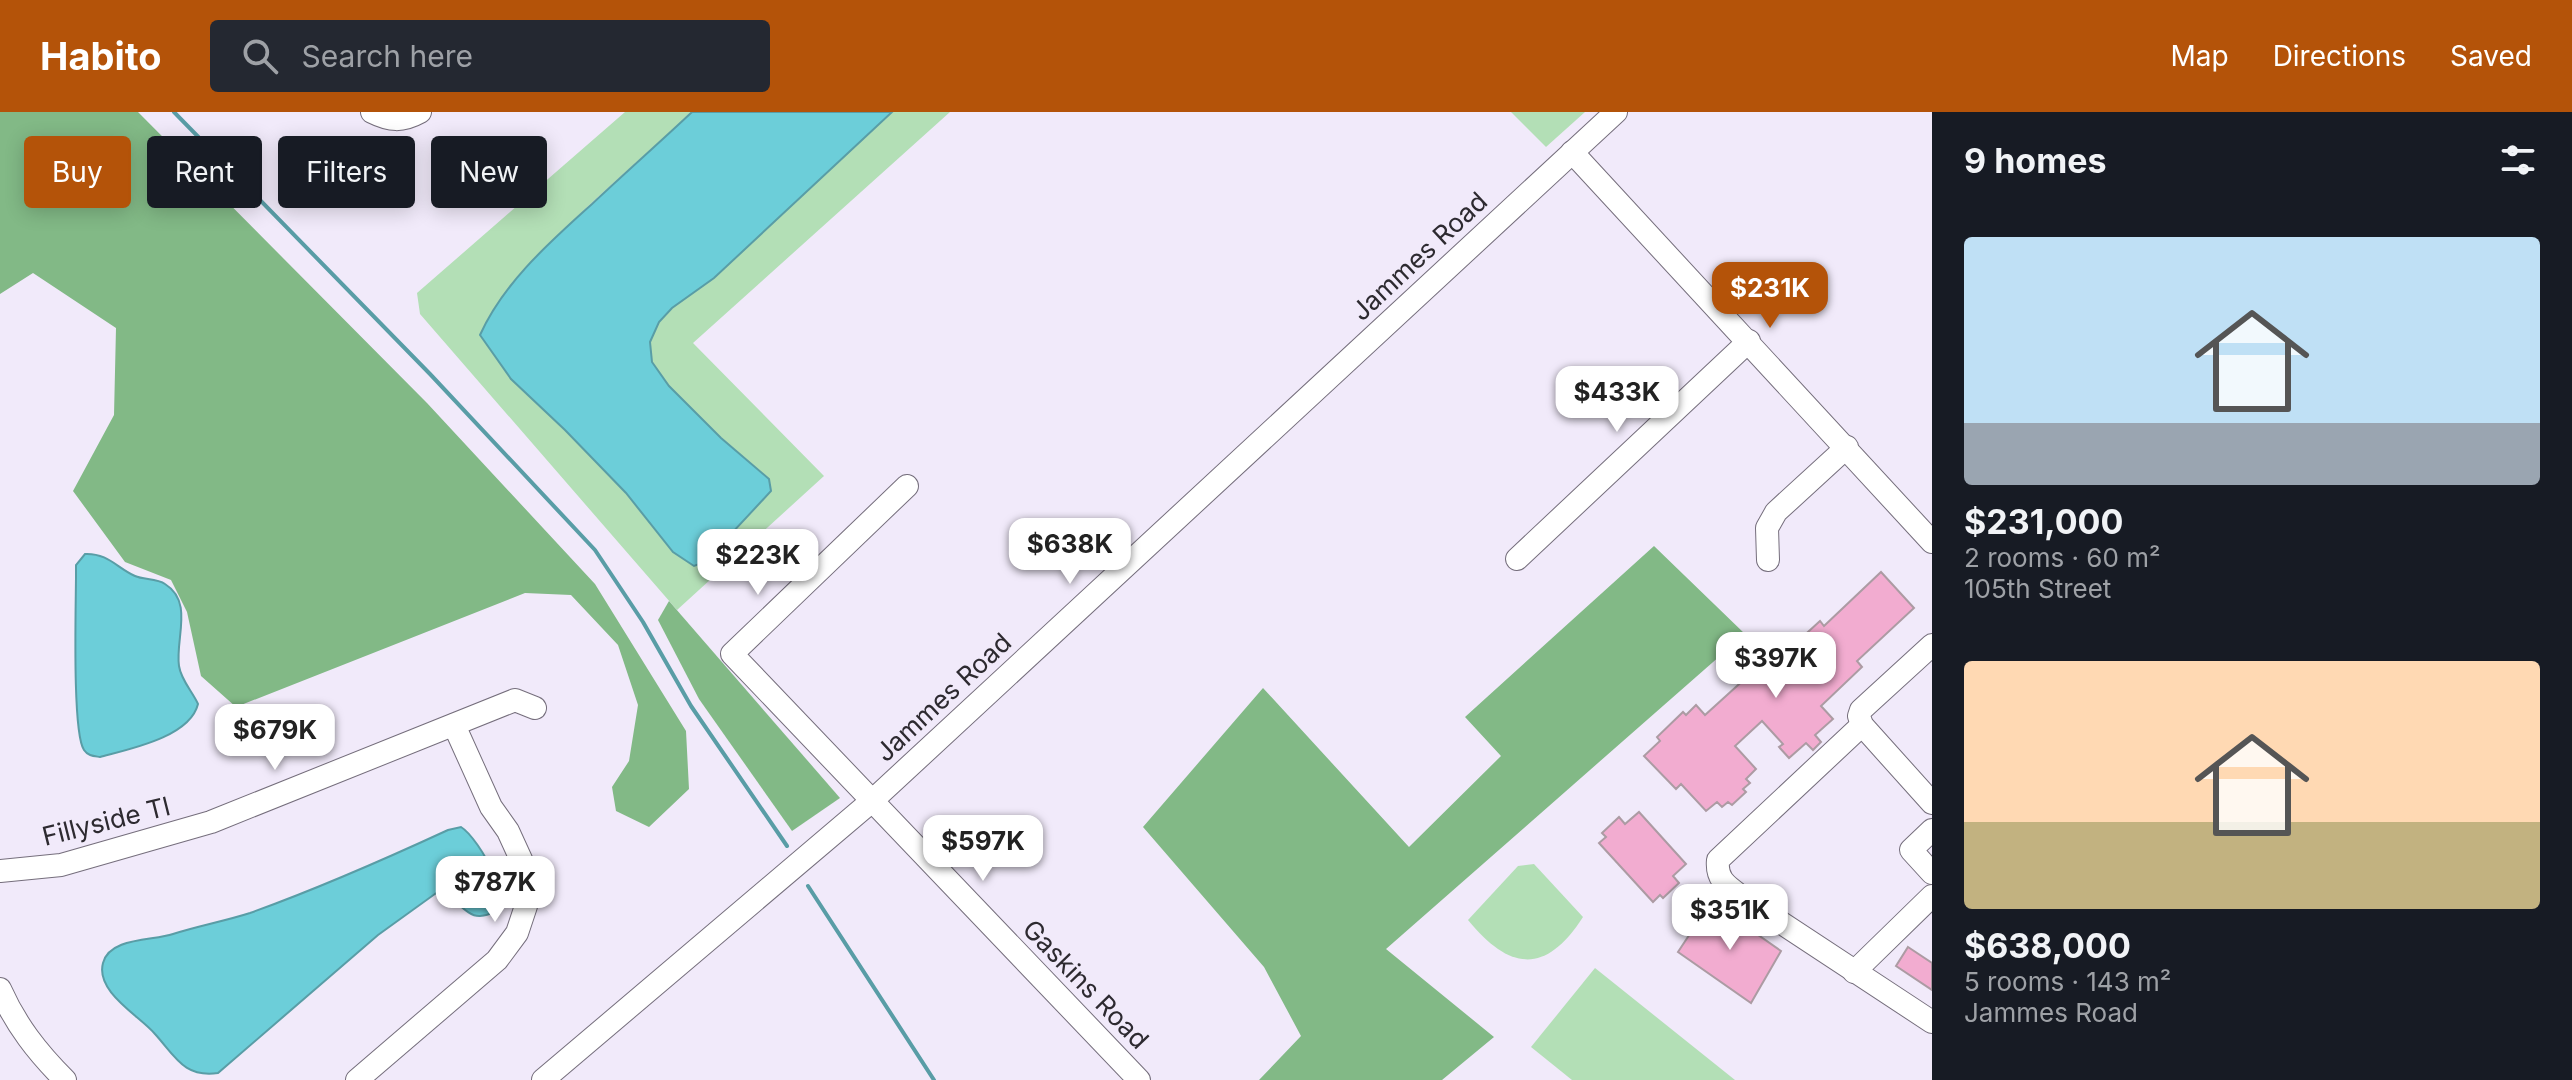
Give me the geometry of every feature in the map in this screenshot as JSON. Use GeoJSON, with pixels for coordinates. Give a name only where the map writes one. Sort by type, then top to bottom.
{"type":"FeatureCollection","features":[{"type":"Feature","properties":{"kind":"street"},"geometry":{"type":"LineString","coordinates":[[379,115],[399,120],[420,112]]}},
{"type":"Feature","properties":{"kind":"street","name":"Jammes Road"},"geometry":{"type":"LineString","coordinates":[[543,1080],[873,800],[1616,112]]}},
{"type":"Feature","properties":{"kind":"street"},"geometry":{"type":"LineString","coordinates":[[1572,152],[1932,542]]}},
{"type":"Feature","properties":{"kind":"street"},"geometry":{"type":"LineString","coordinates":[[1517,559],[1749,341]]}},
{"type":"Feature","properties":{"kind":"street"},"geometry":{"type":"LineString","coordinates":[[1768,560],[1767,528],[1776,512],[1847,447]]}},
{"type":"Feature","properties":{"kind":"street","name":"Gaskins Road"},"geometry":{"type":"LineString","coordinates":[[907,486],[732,654],[1139,1080]]}},
{"type":"Feature","properties":{"kind":"street"},"geometry":{"type":"LineString","coordinates":[[1932,645],[1861,710],[1859,716],[1862,725],[1932,803]]}},
{"type":"Feature","properties":{"kind":"street","name":"Fillyside Tl"},"geometry":{"type":"LineString","coordinates":[[0,871],[61,865],[211,822],[515,700],[535,708]]}},
{"type":"Feature","properties":{"kind":"street"},"geometry":{"type":"LineString","coordinates":[[357,1080],[497,960],[517,933],[526,906],[524,866],[508,831],[491,807],[454,725]]}},
{"type":"Feature","properties":{"kind":"street"},"geometry":{"type":"LineString","coordinates":[[1862,725],[1718,860],[1717,870],[1721,881],[1932,1022]]}},
{"type":"Feature","properties":{"kind":"street"},"geometry":{"type":"LineString","coordinates":[[1932,830],[1911,850],[1932,873]]}},
{"type":"Feature","properties":{"kind":"street"},"geometry":{"type":"LineString","coordinates":[[1854,972],[1932,896]]}},
{"type":"Feature","properties":{"kind":"street"},"geometry":{"type":"LineString","coordinates":[[0,989],[13,1018],[28,1039],[65,1080]]}},
{"type":"Feature","properties":{"kind":"green space"},"geometry":{"type":"Polygon","coordinates":[[[0,112],[138,112],[162,136],[147,136],[147,208],[233,208],[427,403],[595,584],[686,731],[689,789],[649,827],[616,811],[612,787],[629,761],[638,705],[618,645],[571,595],[525,593],[236,707],[201,676],[187,612],[171,580],[125,562],[73,491],[114,415],[116,328],[33,273],[0,294],[0,112]]]}},
{"type":"Feature","properties":{"kind":"green space"},"geometry":{"type":"Polygon","coordinates":[[[625,112],[692,112],[561,232],[491,313],[511,379],[626,493],[673,552],[694,566],[705,562],[771,491],[769,479],[721,438],[669,386],[652,362],[650,342],[659,322],[672,308],[714,277],[892,112],[950,112],[693,343],[824,476],[677,610],[420,314],[417,293],[515,208],[547,208],[547,180],[625,112]]]}},
{"type":"Feature","properties":{"kind":"green space"},"geometry":{"type":"Polygon","coordinates":[[[1511,112],[1585,112],[1546,147],[1511,112]]]}},
{"type":"Feature","properties":{"kind":"green space"},"geometry":{"type":"Polygon","coordinates":[[[1654,546],[1745,634],[1386,949],[1494,1037],[1442,1080],[1259,1080],[1301,1036],[1264,967],[1143,827],[1263,688],[1409,847],[1501,756],[1465,717],[1654,546]]]}},
{"type":"Feature","properties":{"kind":"green space"},"geometry":{"type":"Polygon","coordinates":[[[669,601],[840,798],[792,831],[699,699],[658,620],[669,601]]]}},
{"type":"Feature","properties":{"kind":"green space"},"geometry":{"type":"Polygon","coordinates":[[[1534,864],[1583,917],[1569,936],[1541,957],[1512,957],[1483,937],[1468,920],[1518,866],[1534,864]]]}},
{"type":"Feature","properties":{"kind":"green space"},"geometry":{"type":"Polygon","coordinates":[[[1595,968],[1735,1080],[1572,1080],[1531,1047],[1595,968]]]}},
{"type":"Feature","properties":{"kind":"water"},"geometry":{"type":"Polygon","coordinates":[[[692,112],[892,112],[714,278],[672,308],[659,322],[650,342],[652,362],[669,386],[721,438],[769,479],[771,491],[705,562],[694,566],[673,552],[626,493],[511,379],[480,335],[502,298],[529,264],[692,112]]]}},
{"type":"Feature","properties":{"kind":"water"},"geometry":{"type":"Polygon","coordinates":[[[85,554],[106,558],[135,576],[162,582],[174,592],[181,611],[180,671],[198,704],[184,725],[171,733],[100,757],[89,755],[84,750],[78,719],[76,565],[85,554]]]}},
{"type":"Feature","properties":{"kind":"water"},"geometry":{"type":"Polygon","coordinates":[[[461,827],[478,845],[494,875],[498,903],[493,912],[475,915],[439,891],[378,935],[218,1073],[197,1072],[181,1064],[148,1027],[120,1003],[106,984],[102,974],[103,963],[114,948],[123,944],[250,913],[461,827]]]}},
{"type":"Feature","properties":{"kind":"building"},"geometry":{"type":"Polygon","coordinates":[[[1881,572],[1914,608],[1857,661],[1862,667],[1821,706],[1833,719],[1815,735],[1821,742],[1813,750],[1806,743],[1789,758],[1779,747],[1783,744],[1762,721],[1735,746],[1756,769],[1746,779],[1750,783],[1743,789],[1746,792],[1732,805],[1728,802],[1722,807],[1717,802],[1706,811],[1681,784],[1676,789],[1644,756],[1660,741],[1657,737],[1683,712],[1686,715],[1696,705],[1705,715],[1769,657],[1774,663],[1820,621],[1824,626],[1881,572]]]}},
{"type":"Feature","properties":{"kind":"building"},"geometry":{"type":"Polygon","coordinates":[[[1639,812],[1686,864],[1673,876],[1679,883],[1663,898],[1660,895],[1653,902],[1599,843],[1606,837],[1602,833],[1619,817],[1625,824],[1639,812]]]}},
{"type":"Feature","properties":{"kind":"building"},"geometry":{"type":"Polygon","coordinates":[[[1711,902],[1781,951],[1751,1003],[1678,952],[1711,902]]]}},
{"type":"Feature","properties":{"kind":"building"},"geometry":{"type":"Polygon","coordinates":[[[1908,947],[1932,963],[1932,990],[1896,966],[1908,947]]]}},
{"type":"Feature","properties":{"kind":"waterway"},"geometry":{"type":"LineString","coordinates":[[174,112],[430,374],[595,550],[643,622],[691,706],[787,846]]}},
{"type":"Feature","properties":{"kind":"waterway"},"geometry":{"type":"LineString","coordinates":[[808,886],[934,1080]]}}]}
